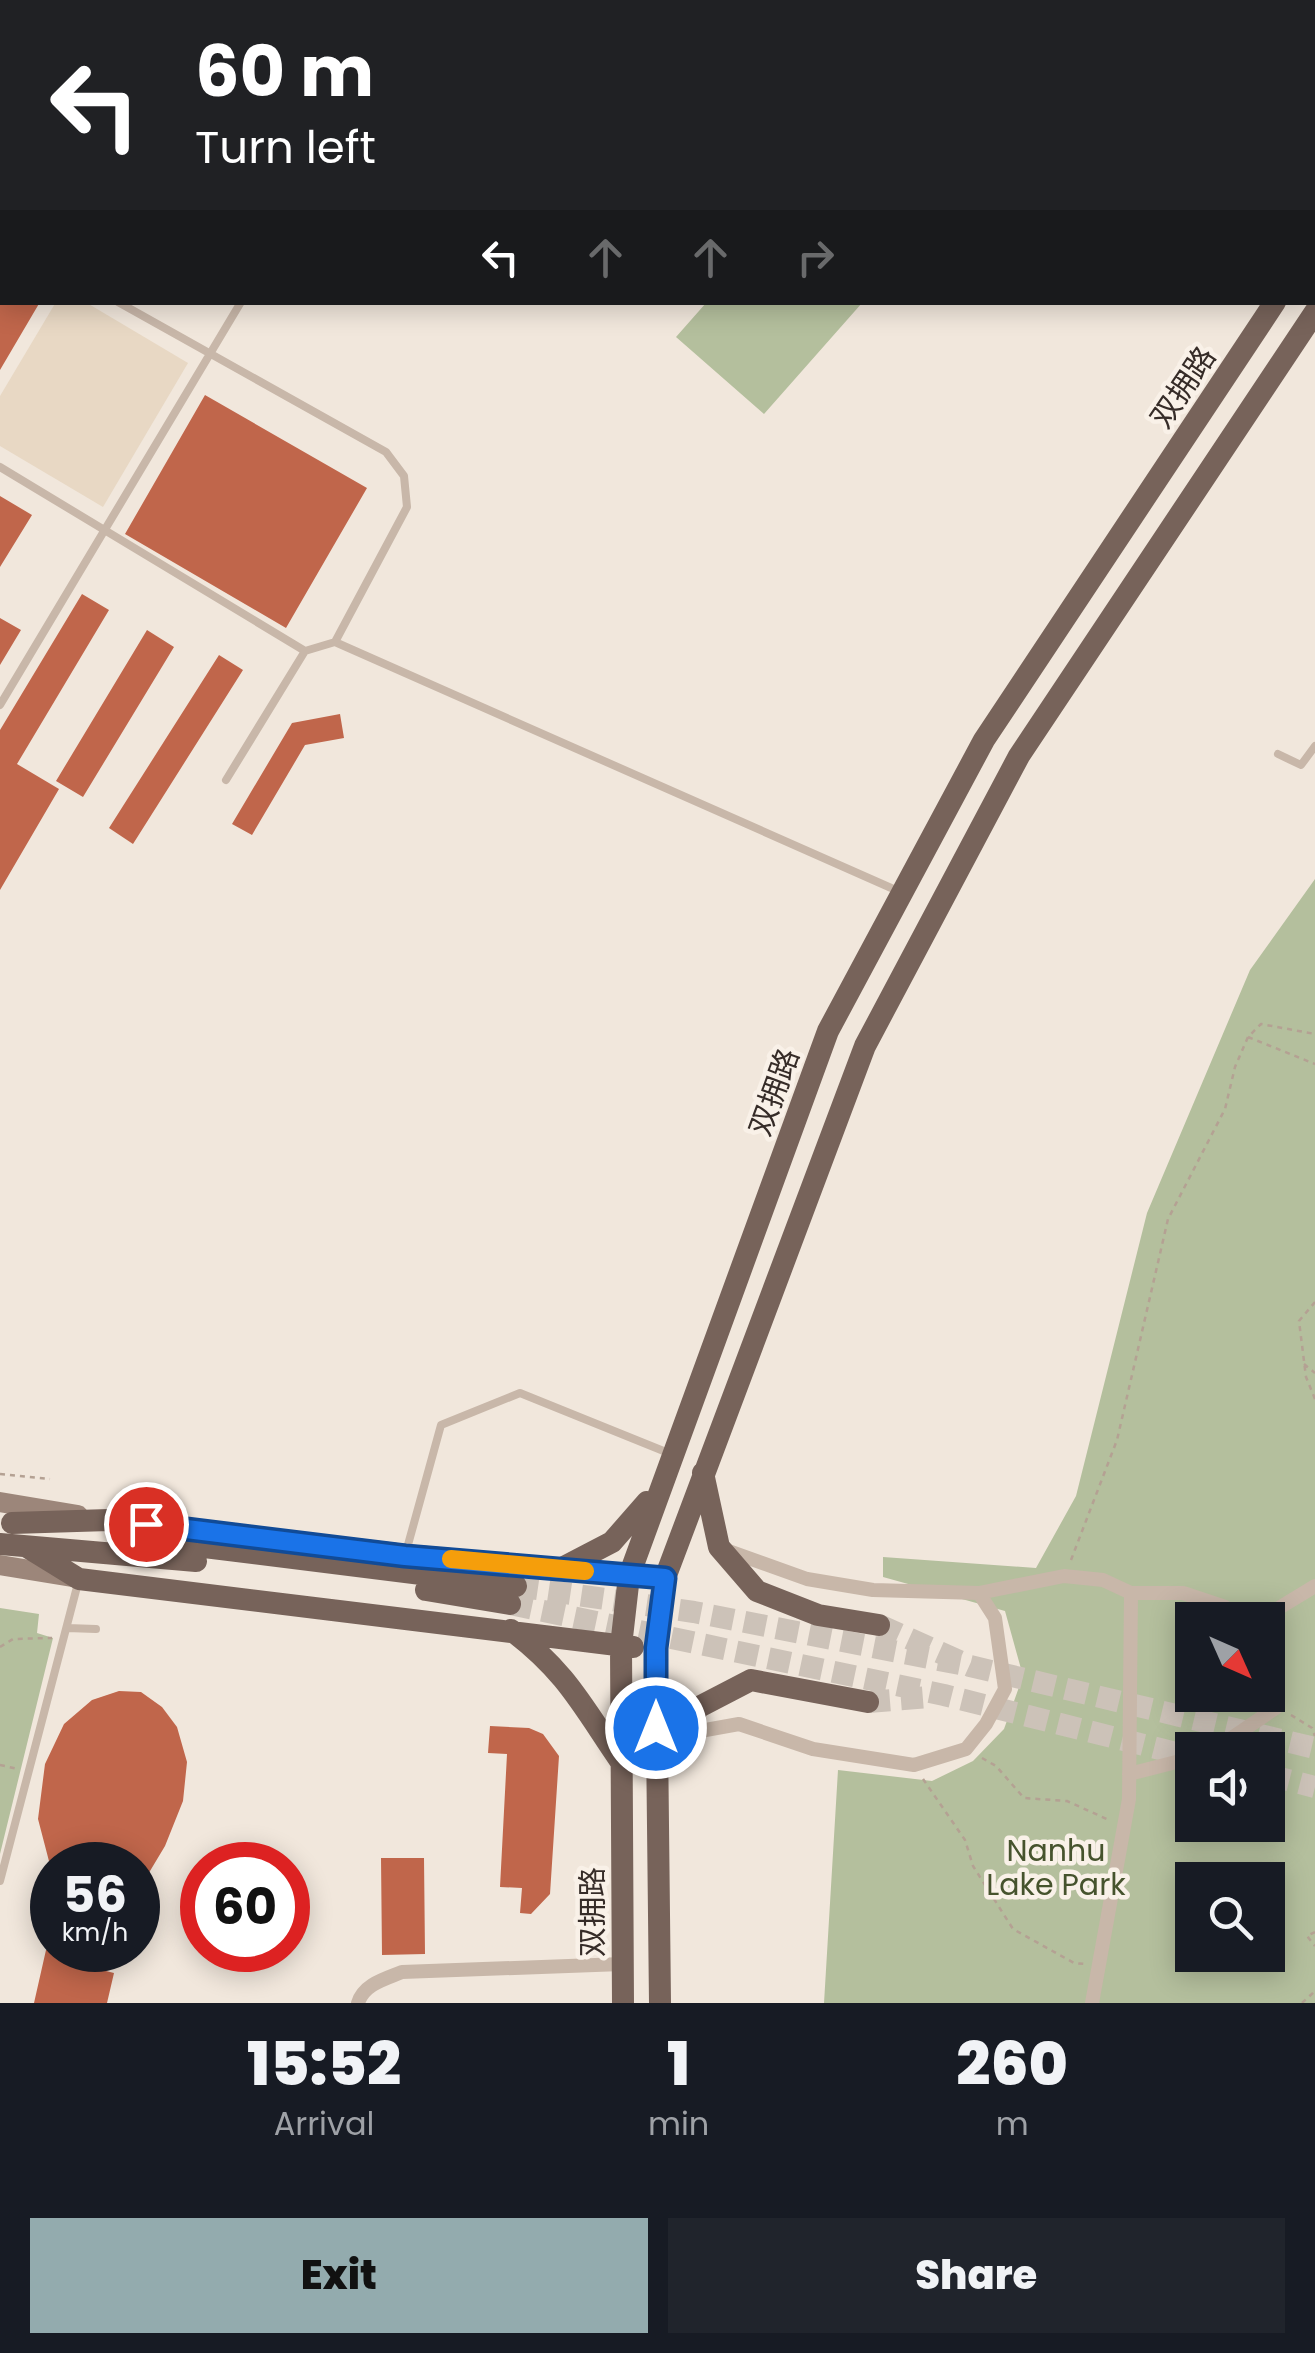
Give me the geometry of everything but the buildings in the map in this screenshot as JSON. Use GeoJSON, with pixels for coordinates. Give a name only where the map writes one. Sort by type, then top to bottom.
{"type":"FeatureCollection","features":[{"type":"Feature","properties":{"kind":"main road","name":"双拥路"},"geometry":{"type":"LineString","coordinates":[[623,2003],[621,1646],[629,1576],[658,1487],[828,1031],[984,740],[1273,305]]}},
{"type":"Feature","properties":{"kind":"main road"},"geometry":{"type":"LineString","coordinates":[[660,2003],[656,1648],[665,1578],[865,1046],[1019,756],[1315,312]]}},
{"type":"Feature","properties":{"kind":"main road"},"geometry":{"type":"LineString","coordinates":[[703,1472],[719,1548],[757,1591],[818,1615],[879,1624]]}},
{"type":"Feature","properties":{"kind":"main road"},"geometry":{"type":"LineString","coordinates":[[562,1568],[612,1542],[658,1487]]}},
{"type":"Feature","properties":{"kind":"main road"},"geometry":{"type":"LineString","coordinates":[[4,1530],[109,1520],[405,1556],[665,1578]]}},
{"type":"Feature","properties":{"kind":"main road"},"geometry":{"type":"LineString","coordinates":[[4,1530],[80,1579],[656,1648]]}},
{"type":"Feature","properties":{"kind":"main road"},"geometry":{"type":"LineString","coordinates":[[4,1530],[513,1595],[26,1547]]}},
{"type":"Feature","properties":{"kind":"main road"},"geometry":{"type":"LineString","coordinates":[[508,1628],[545,1656],[570,1683],[622,1762]]}},
{"type":"Feature","properties":{"kind":"main road"},"geometry":{"type":"LineString","coordinates":[[656,1768],[699,1706],[751,1680],[868,1702]]}},
{"type":"Feature","properties":{"kind":"street"},"geometry":{"type":"LineString","coordinates":[[0,1502],[109,1520]]}},
{"type":"Feature","properties":{"kind":"street"},"geometry":{"type":"LineString","coordinates":[[719,1548],[807,1579],[873,1590],[979,1594],[1064,1576],[1103,1580],[1131,1593],[1184,1593],[1210,1602]]}},
{"type":"Feature","properties":{"kind":"street"},"geometry":{"type":"LineString","coordinates":[[0,1565],[80,1579]]}},
{"type":"Feature","properties":{"kind":"street"},"geometry":{"type":"LineString","coordinates":[[1285,1604],[1315,1586]]}},
{"type":"Feature","properties":{"kind":"street"},"geometry":{"type":"LineString","coordinates":[[1092,2003],[1129,1774],[1131,1593]]}},
{"type":"Feature","properties":{"kind":"street"},"geometry":{"type":"LineString","coordinates":[[656,1768],[700,1731],[739,1724],[813,1749],[914,1765],[966,1750],[1005,1689],[995,1618],[979,1594]]}},
{"type":"Feature","properties":{"kind":"street"},"geometry":{"type":"LineString","coordinates":[[1241,1732],[1271,1712]]}},
{"type":"Feature","properties":{"kind":"street"},"geometry":{"type":"LineString","coordinates":[[1129,1774],[1175,1762]]}},
{"type":"Feature","properties":{"kind":"street"},"geometry":{"type":"LineString","coordinates":[[358,2003],[361,1994],[378,1981],[402,1972],[622,1964]]}},
{"type":"Feature","properties":{"kind":"lane"},"geometry":{"type":"LineString","coordinates":[[123,305],[386,452],[404,476],[408,506],[335,642]]}},
{"type":"Feature","properties":{"kind":"lane"},"geometry":{"type":"LineString","coordinates":[[0,705],[239,305]]}},
{"type":"Feature","properties":{"kind":"lane"},"geometry":{"type":"LineString","coordinates":[[0,467],[305,652]]}},
{"type":"Feature","properties":{"kind":"lane"},"geometry":{"type":"LineString","coordinates":[[226,780],[305,652],[335,642],[902,892]]}},
{"type":"Feature","properties":{"kind":"lane"},"geometry":{"type":"LineString","coordinates":[[1278,754],[1302,765],[1315,746]]}},
{"type":"Feature","properties":{"kind":"lane"},"geometry":{"type":"LineString","coordinates":[[405,1556],[441,1425],[520,1393],[671,1454]]}},
{"type":"Feature","properties":{"kind":"lane"},"geometry":{"type":"LineString","coordinates":[[0,1881],[80,1579]]}},
{"type":"Feature","properties":{"kind":"lane"},"geometry":{"type":"LineString","coordinates":[[66,1633],[96,1629]]}},
{"type":"Feature","properties":{"kind":"path"},"geometry":{"type":"LineString","coordinates":[[1064,1576],[1117,1440],[1168,1218],[1225,1109],[1235,1067],[1248,1036],[1261,1024],[1315,1034]]}},
{"type":"Feature","properties":{"kind":"path"},"geometry":{"type":"LineString","coordinates":[[1248,1036],[1315,1064]]}},
{"type":"Feature","properties":{"kind":"path"},"geometry":{"type":"LineString","coordinates":[[1315,1302],[1300,1320],[1304,1364],[1315,1399]]}},
{"type":"Feature","properties":{"kind":"path"},"geometry":{"type":"LineString","coordinates":[[1304,1364],[1315,1373]]}},
{"type":"Feature","properties":{"kind":"path"},"geometry":{"type":"LineString","coordinates":[[0,1474],[50,1479]]}},
{"type":"Feature","properties":{"kind":"path"},"geometry":{"type":"LineString","coordinates":[[0,1647],[13,1640],[66,1633]]}},
{"type":"Feature","properties":{"kind":"path"},"geometry":{"type":"LineString","coordinates":[[1285,1711],[1312,1728],[1315,1736]]}},
{"type":"Feature","properties":{"kind":"path"},"geometry":{"type":"LineString","coordinates":[[966,1750],[996,1766],[1024,1798],[1067,1802],[1123,1827]]}},
{"type":"Feature","properties":{"kind":"path"},"geometry":{"type":"LineString","coordinates":[[0,1765],[29,1771]]}},
{"type":"Feature","properties":{"kind":"path"},"geometry":{"type":"LineString","coordinates":[[914,1765],[965,1840],[972,1866],[1013,1929],[1074,1963],[1097,1965]]}},
{"type":"Feature","properties":{"kind":"path"},"geometry":{"type":"LineString","coordinates":[[1315,1932],[1307,1936],[1315,1946]]}},
{"type":"Feature","properties":{"kind":"path"},"geometry":{"type":"LineString","coordinates":[[1302,2003],[1315,1991]]}},
{"type":"Feature","properties":{"kind":"green space"},"geometry":{"type":"Polygon","coordinates":[[[703,305],[860,305],[764,414],[676,337],[703,305]]]}},
{"type":"Feature","properties":{"kind":"green space","name":"Nanhu Lake Park"},"geometry":{"type":"Polygon","coordinates":[[[1315,879],[1315,2003],[824,2003],[838,1770],[932,1781],[973,1761],[1004,1729],[1023,1676],[1005,1611],[883,1577],[883,1557],[1036,1568],[1076,1496],[1147,1213],[1250,970],[1315,879]]]}},
{"type":"Feature","properties":{"kind":"green space"},"geometry":{"type":"Polygon","coordinates":[[[0,1608],[39,1614],[37,1633],[53,1638],[0,1854],[0,1608]]]}},
{"type":"Feature","properties":{"kind":"shaded area"},"geometry":{"type":"Polygon","coordinates":[[[54,305],[90,305],[188,363],[103,507],[0,446],[0,396],[54,305]]]}},
{"type":"Feature","properties":{"kind":"tunnel"},"geometry":{"type":"LineString","coordinates":[[516,1586],[694,1612],[970,1666]]}},
{"type":"Feature","properties":{"kind":"tunnel"},"geometry":{"type":"LineString","coordinates":[[510,1604],[944,1695],[1175,1753]]}},
{"type":"Feature","properties":{"kind":"tunnel"},"geometry":{"type":"LineString","coordinates":[[879,1625],[970,1666],[1315,1748]]}},
{"type":"Feature","properties":{"kind":"tunnel"},"geometry":{"type":"LineString","coordinates":[[868,1702],[930,1697]]}},
{"type":"Feature","properties":{"kind":"tunnel"},"geometry":{"type":"LineString","coordinates":[[1285,1779],[1315,1787]]}},
{"type":"Feature","properties":{"kind":"slow traffic"},"geometry":{"type":"LineString","coordinates":[[451,1559],[585,1571]]}},
{"type":"Feature","properties":{"kind":"route"},"geometry":{"type":"LineString","coordinates":[[146,1524],[405,1556],[665,1578],[656,1648],[656,1728]]}}]}
